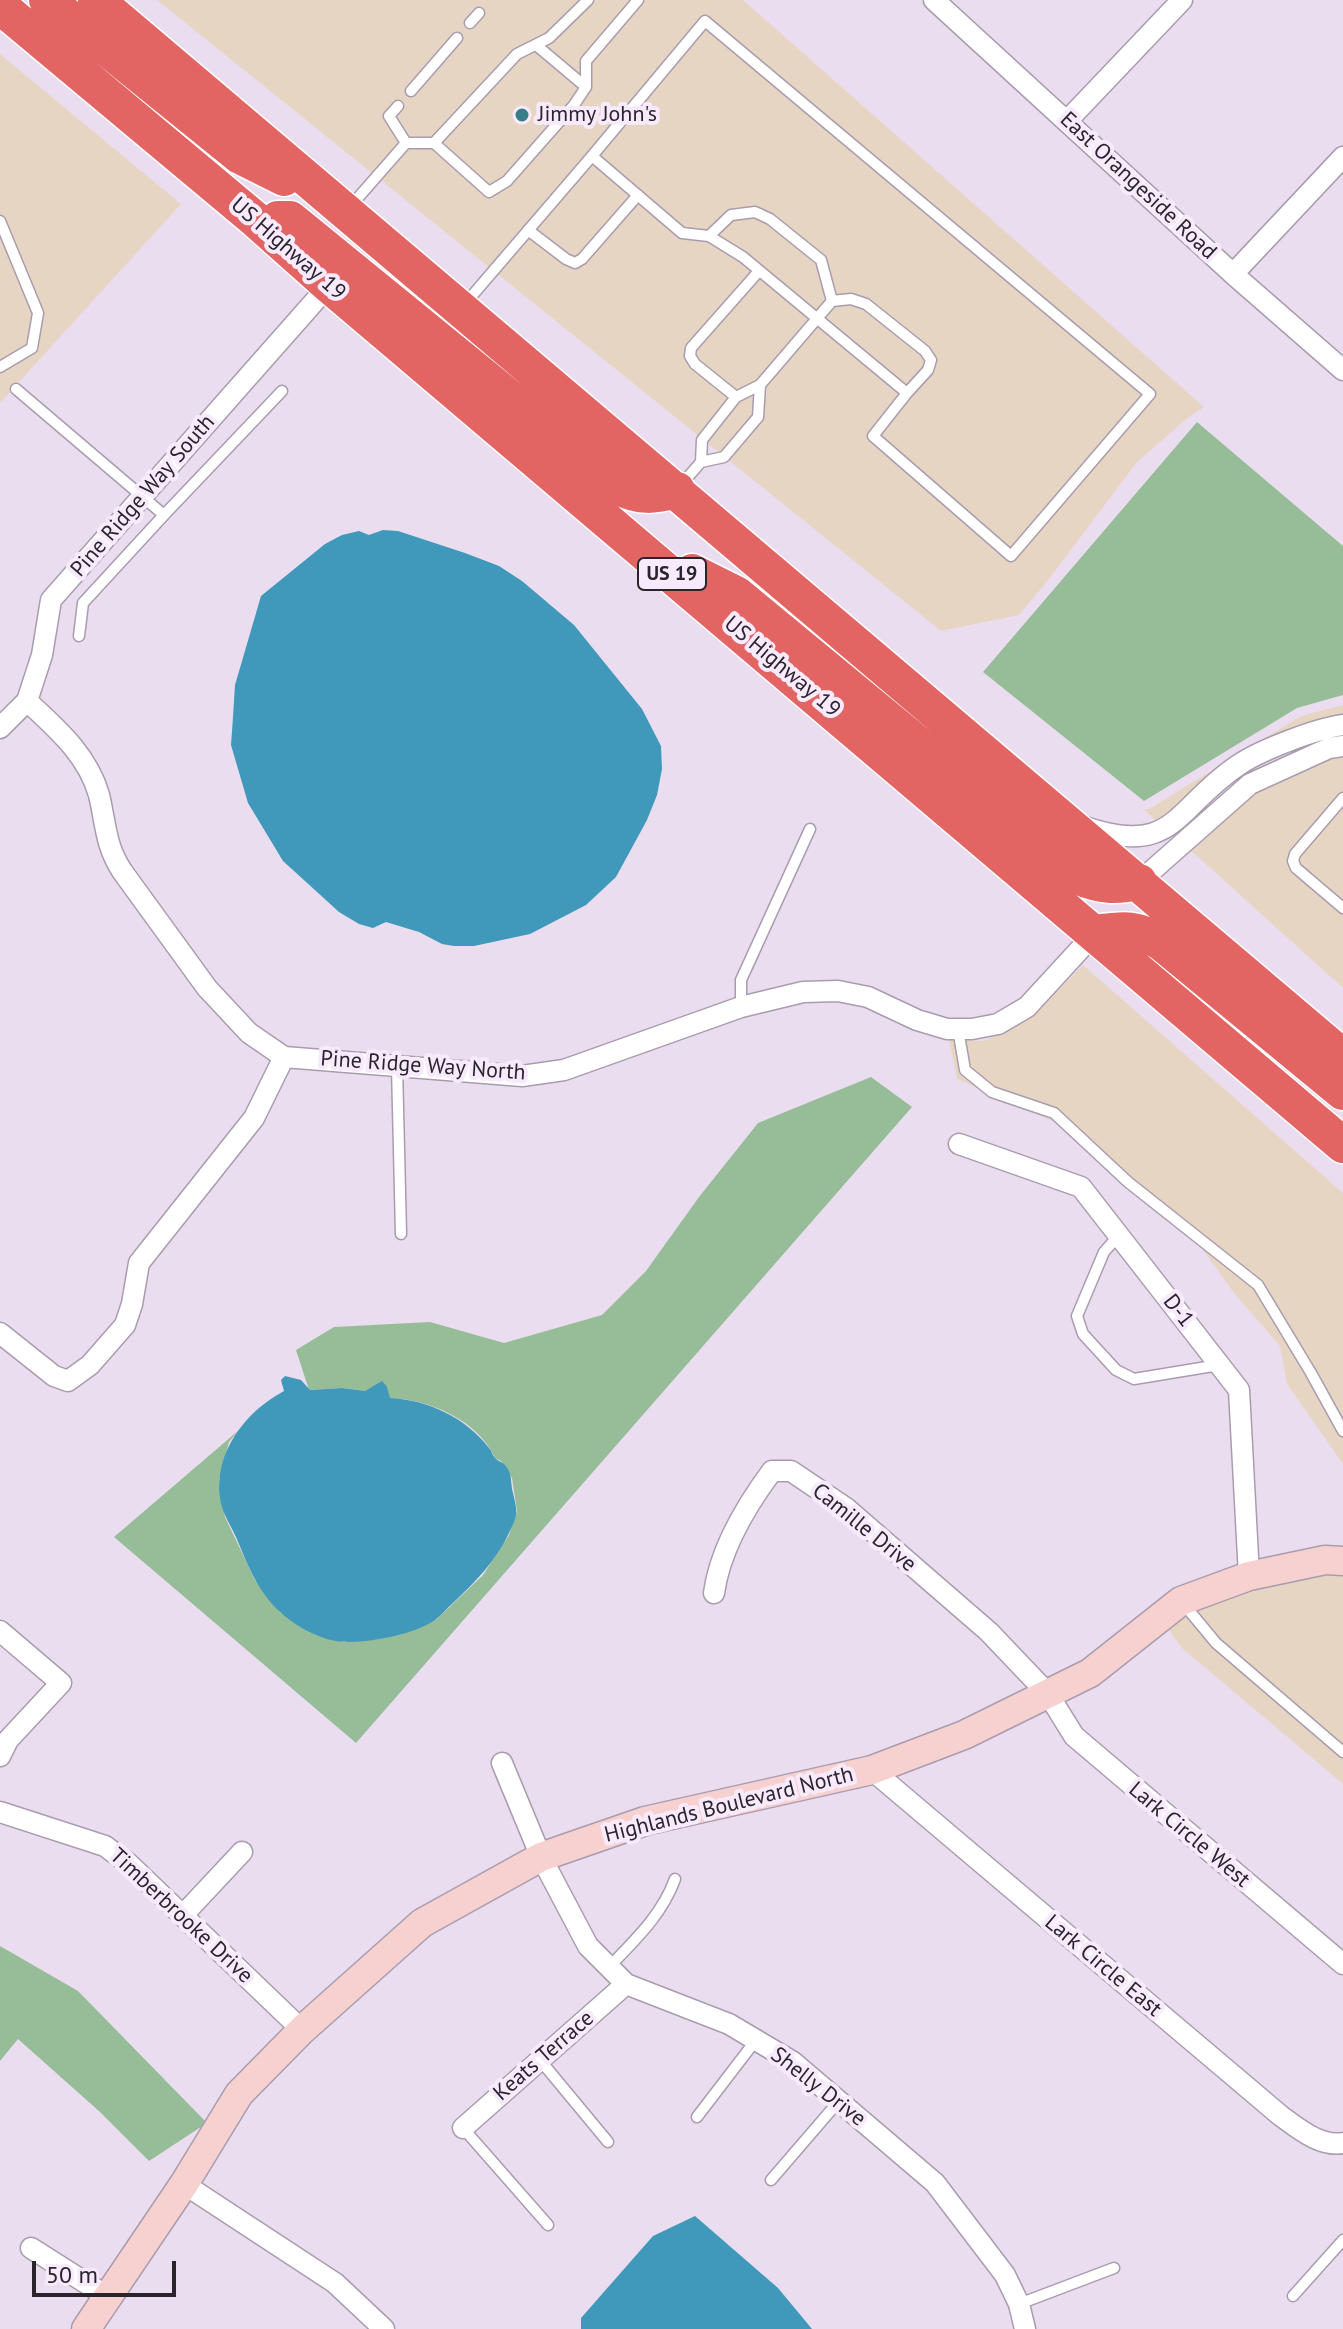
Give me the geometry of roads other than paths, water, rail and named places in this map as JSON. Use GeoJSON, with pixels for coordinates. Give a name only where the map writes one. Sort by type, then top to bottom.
{"type":"FeatureCollection","features":[{"type":"Feature","properties":{"kind":"highway"},"geometry":{"type":"LineString","coordinates":[[47,0],[240,156],[338,207]]}},
{"type":"Feature","properties":{"kind":"highway","name":"US 19"},"geometry":{"type":"LineString","coordinates":[[96,0],[1343,1057]]}},
{"type":"Feature","properties":{"kind":"highway","name":"US Highway 19"},"geometry":{"type":"LineString","coordinates":[[0,6],[1343,1145]]}},
{"type":"Feature","properties":{"kind":"highway"},"geometry":{"type":"LineString","coordinates":[[256,220],[290,219],[619,487],[635,495],[651,497],[677,490]]}},
{"type":"Feature","properties":{"kind":"highway"},"geometry":{"type":"LineString","coordinates":[[640,547],[736,594],[1079,877],[1101,886],[1139,882]]}},
{"type":"Feature","properties":{"kind":"highway"},"geometry":{"type":"LineString","coordinates":[[1095,933],[1123,929],[1144,932],[1162,943],[1343,1092]]}},
{"type":"Feature","properties":{"kind":"highway"},"geometry":{"type":"LineString","coordinates":[[1285,1095],[1343,1127]]}},
{"type":"Feature","properties":{"kind":"street","name":"East Orangeside Road"},"geometry":{"type":"LineString","coordinates":[[934,0],[1233,274],[1343,370]]}},
{"type":"Feature","properties":{"kind":"street"},"geometry":{"type":"LineString","coordinates":[[1067,121],[1182,0]]}},
{"type":"Feature","properties":{"kind":"street"},"geometry":{"type":"LineString","coordinates":[[1233,274],[1343,157]]}},
{"type":"Feature","properties":{"kind":"street","name":"Pine Ridge Way South"},"geometry":{"type":"LineString","coordinates":[[0,728],[27,701],[42,655],[51,600],[329,285]]}},
{"type":"Feature","properties":{"kind":"street"},"geometry":{"type":"LineString","coordinates":[[0,1333],[54,1376],[68,1381],[90,1365],[125,1325],[139,1263],[254,1118],[284,1057],[249,1033],[217,999],[150,910],[110,853],[98,793],[82,760],[67,738],[27,701]]}},
{"type":"Feature","properties":{"kind":"street"},"geometry":{"type":"LineString","coordinates":[[1054,811],[1083,827],[1113,836],[1146,837],[1165,830],[1240,764],[1320,729],[1343,725]]}},
{"type":"Feature","properties":{"kind":"street"},"geometry":{"type":"LineString","coordinates":[[1139,882],[1250,784],[1329,748],[1343,746]]}},
{"type":"Feature","properties":{"kind":"street","name":"Pine Ridge Way North"},"geometry":{"type":"LineString","coordinates":[[284,1057],[522,1076],[564,1070],[741,1007],[803,992],[838,991],[868,997],[917,1020],[947,1029],[998,1024],[1027,1007],[1095,933]]}},
{"type":"Feature","properties":{"kind":"street","name":"D-1"},"geometry":{"type":"LineString","coordinates":[[959,1144],[1081,1187],[1239,1390],[1249,1576]]}},
{"type":"Feature","properties":{"kind":"street","name":"Camille Drive"},"geometry":{"type":"LineString","coordinates":[[714,1593],[718,1569],[754,1495],[772,1471],[791,1471],[846,1508],[882,1539],[989,1632],[1048,1694]]}},
{"type":"Feature","properties":{"kind":"street","name":"Highlands Boulevard North"},"geometry":{"type":"LineString","coordinates":[[86,2329],[184,2184],[239,2094],[302,2030],[422,1923],[541,1857],[645,1821],[872,1770],[964,1735],[1090,1673],[1181,1601],[1249,1576],[1325,1560],[1343,1561]]}},
{"type":"Feature","properties":{"kind":"street"},"geometry":{"type":"LineString","coordinates":[[0,1631],[61,1683],[8,1740],[0,1756]]}},
{"type":"Feature","properties":{"kind":"street","name":"Lark Circle West"},"geometry":{"type":"LineString","coordinates":[[1048,1694],[1074,1736],[1343,1964]]}},
{"type":"Feature","properties":{"kind":"street","name":"Shelly Drive"},"geometry":{"type":"LineString","coordinates":[[502,1763],[541,1857],[588,1946],[626,1984],[729,2024],[793,2062],[935,2183],[1005,2275],[1019,2304],[1025,2329]]}},
{"type":"Feature","properties":{"kind":"street","name":"Lark Circle East"},"geometry":{"type":"LineString","coordinates":[[872,1770],[1281,2116],[1307,2135],[1335,2144],[1343,2143]]}},
{"type":"Feature","properties":{"kind":"street","name":"Timberbrooke Drive"},"geometry":{"type":"LineString","coordinates":[[0,1812],[105,1846],[129,1864],[302,2030]]}},
{"type":"Feature","properties":{"kind":"street"},"geometry":{"type":"LineString","coordinates":[[183,1915],[242,1852]]}},
{"type":"Feature","properties":{"kind":"street","name":"Keats Terrace"},"geometry":{"type":"LineString","coordinates":[[463,2128],[626,1984]]}},
{"type":"Feature","properties":{"kind":"street"},"geometry":{"type":"LineString","coordinates":[[184,2184],[335,2283],[384,2329]]}},
{"type":"Feature","properties":{"kind":"street"},"geometry":{"type":"LineString","coordinates":[[31,2248],[108,2297]]}},
{"type":"Feature","properties":{"kind":"lane"},"geometry":{"type":"LineString","coordinates":[[434,143],[517,54],[549,38],[588,0]]}},
{"type":"Feature","properties":{"kind":"lane"},"geometry":{"type":"LineString","coordinates":[[338,207],[406,143],[434,143],[489,192],[507,181],[574,105],[586,87],[586,61],[638,0]]}},
{"type":"Feature","properties":{"kind":"lane"},"geometry":{"type":"LineString","coordinates":[[470,23],[479,13]]}},
{"type":"Feature","properties":{"kind":"lane"},"geometry":{"type":"LineString","coordinates":[[460,309],[705,21],[1150,394],[1011,556],[873,436],[928,370],[931,360],[925,351],[866,304],[851,299],[832,301],[760,385],[736,397],[702,440],[701,462]]}},
{"type":"Feature","properties":{"kind":"lane"},"geometry":{"type":"LineString","coordinates":[[411,91],[457,38]]}},
{"type":"Feature","properties":{"kind":"lane"},"geometry":{"type":"LineString","coordinates":[[536,45],[586,87]]}},
{"type":"Feature","properties":{"kind":"lane"},"geometry":{"type":"LineString","coordinates":[[398,106],[389,116],[406,143]]}},
{"type":"Feature","properties":{"kind":"lane"},"geometry":{"type":"LineString","coordinates":[[592,156],[682,233],[709,236],[743,257],[907,393]]}},
{"type":"Feature","properties":{"kind":"lane"},"geometry":{"type":"LineString","coordinates":[[528,230],[575,263],[582,259],[638,195]]}},
{"type":"Feature","properties":{"kind":"lane"},"geometry":{"type":"LineString","coordinates":[[709,236],[731,215],[755,212],[770,219],[821,260],[832,301]]}},
{"type":"Feature","properties":{"kind":"lane"},"geometry":{"type":"LineString","coordinates":[[0,221],[38,313],[32,348],[0,367]]}},
{"type":"Feature","properties":{"kind":"lane"},"geometry":{"type":"LineString","coordinates":[[736,397],[695,364],[690,356],[691,348],[759,271]]}},
{"type":"Feature","properties":{"kind":"lane"},"geometry":{"type":"LineString","coordinates":[[677,490],[701,462],[724,457],[758,417],[760,385]]}},
{"type":"Feature","properties":{"kind":"lane"},"geometry":{"type":"LineString","coordinates":[[16,389],[164,515]]}},
{"type":"Feature","properties":{"kind":"lane"},"geometry":{"type":"LineString","coordinates":[[79,636],[83,603],[282,391]]}},
{"type":"Feature","properties":{"kind":"lane"},"geometry":{"type":"LineString","coordinates":[[1343,798],[1295,854],[1293,861],[1296,868],[1343,908]]}},
{"type":"Feature","properties":{"kind":"lane"},"geometry":{"type":"LineString","coordinates":[[741,1007],[741,980],[810,829]]}},
{"type":"Feature","properties":{"kind":"lane"},"geometry":{"type":"LineString","coordinates":[[958,1029],[965,1070],[992,1092],[1054,1113],[1128,1182],[1258,1285],[1343,1431]]}},
{"type":"Feature","properties":{"kind":"lane"},"geometry":{"type":"LineString","coordinates":[[397,1066],[401,1234]]}},
{"type":"Feature","properties":{"kind":"lane"},"geometry":{"type":"LineString","coordinates":[[1119,1235],[1104,1252],[1077,1316],[1083,1334],[1116,1370],[1134,1379],[1220,1365]]}},
{"type":"Feature","properties":{"kind":"lane"},"geometry":{"type":"LineString","coordinates":[[1181,1601],[1216,1643],[1343,1752]]}},
{"type":"Feature","properties":{"kind":"lane"},"geometry":{"type":"LineString","coordinates":[[609,1967],[660,1911],[675,1879]]}},
{"type":"Feature","properties":{"kind":"lane"},"geometry":{"type":"LineString","coordinates":[[697,2117],[756,2040]]}},
{"type":"Feature","properties":{"kind":"lane"},"geometry":{"type":"LineString","coordinates":[[540,2060],[608,2142]]}},
{"type":"Feature","properties":{"kind":"lane"},"geometry":{"type":"LineString","coordinates":[[771,2180],[839,2101]]}},
{"type":"Feature","properties":{"kind":"lane"},"geometry":{"type":"LineString","coordinates":[[463,2128],[548,2225]]}},
{"type":"Feature","properties":{"kind":"lane"},"geometry":{"type":"LineString","coordinates":[[1293,2296],[1343,2240]]}},
{"type":"Feature","properties":{"kind":"lane"},"geometry":{"type":"LineString","coordinates":[[1019,2304],[1114,2268]]}},
{"type":"Feature","properties":{"kind":"water"},"geometry":{"type":"Polygon","coordinates":[[[383,530],[398,531],[465,553],[499,566],[522,581],[574,625],[642,709],[661,746],[662,769],[657,795],[616,877],[586,905],[530,934],[474,946],[454,946],[386,922],[373,928],[359,924],[339,912],[283,861],[248,803],[231,745],[235,685],[261,596],[325,544],[342,535],[359,531],[369,535],[383,530]]]}},
{"type":"Feature","properties":{"kind":"water"},"geometry":{"type":"Polygon","coordinates":[[[285,1376],[301,1380],[310,1390],[342,1388],[365,1391],[382,1381],[390,1398],[432,1407],[469,1427],[495,1458],[508,1468],[516,1509],[512,1527],[484,1571],[435,1620],[387,1638],[336,1641],[313,1634],[290,1620],[258,1585],[222,1509],[219,1481],[227,1449],[235,1435],[257,1410],[284,1391],[281,1380],[285,1376]]]}},
{"type":"Feature","properties":{"kind":"water"},"geometry":{"type":"Polygon","coordinates":[[[695,2216],[778,2288],[812,2329],[581,2329],[581,2318],[653,2236],[695,2216]]]}},
{"type":"Feature","properties":{"kind":"place","name":"Jimmy John's"},"geometry":{"type":"Point","coordinates":[522,115]}}]}
